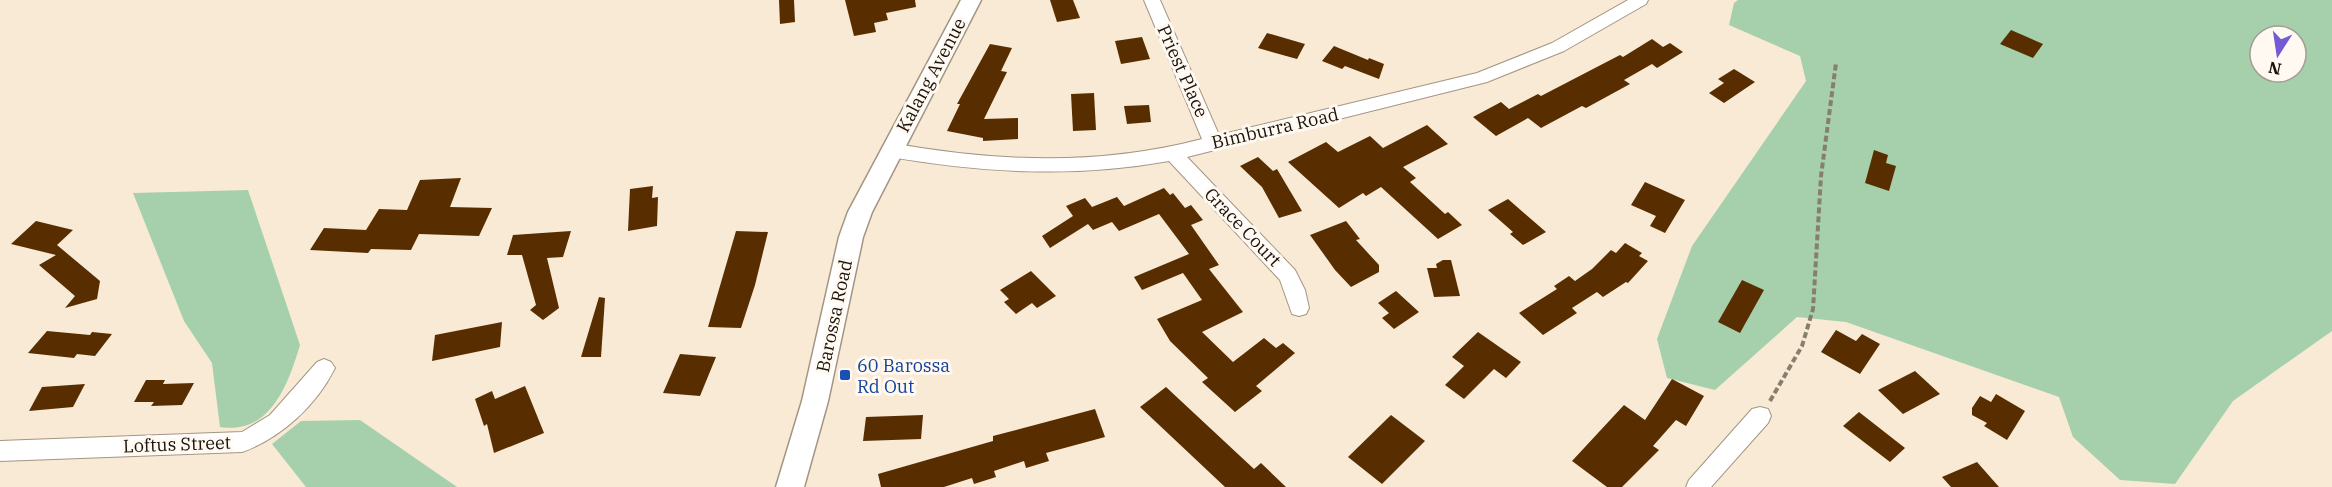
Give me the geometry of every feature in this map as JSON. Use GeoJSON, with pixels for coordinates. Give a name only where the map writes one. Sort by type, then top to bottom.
{"type":"FeatureCollection","features":[{"type":"Feature","properties":{"kind":"street","name":"Kalang Avenue"},"geometry":{"type":"LineString","coordinates":[[891,150],[971,0]]}},
{"type":"Feature","properties":{"kind":"street","name":"Priest Place"},"geometry":{"type":"LineString","coordinates":[[1152,0],[1213,143]]}},
{"type":"Feature","properties":{"kind":"street","name":"Bimburra Road"},"geometry":{"type":"LineString","coordinates":[[891,150],[921,156],[1022,166],[1080,166],[1174,155],[1213,143],[1481,78],[1558,47],[1640,0]]}},
{"type":"Feature","properties":{"kind":"street","name":"Barossa Road"},"geometry":{"type":"LineString","coordinates":[[790,487],[815,401],[851,237],[869,191],[891,150]]}},
{"type":"Feature","properties":{"kind":"street","name":"Grace Court"},"geometry":{"type":"LineString","coordinates":[[1174,155],[1288,275],[1295,290],[1299,308]]}},
{"type":"Feature","properties":{"kind":"street","name":"Loftus Street"},"geometry":{"type":"LineString","coordinates":[[0,451],[253,440],[278,423],[324,368]]}},
{"type":"Feature","properties":{"kind":"street"},"geometry":{"type":"LineString","coordinates":[[1697,487],[1760,416]]}},
{"type":"Feature","properties":{"kind":"path"},"geometry":{"type":"LineString","coordinates":[[1760,416],[1802,345],[1813,309],[1821,176],[1836,63]]}},
{"type":"Feature","properties":{"kind":"green space"},"geometry":{"type":"Polygon","coordinates":[[[1738,0],[2332,0],[2332,331],[2233,401],[2175,484],[2120,480],[2073,437],[2059,397],[1846,322],[1797,317],[1715,390],[1667,378],[1657,339],[1692,246],[1806,81],[1800,56],[1729,25],[1734,3],[1738,0]]]}},
{"type":"Feature","properties":{"kind":"green space"},"geometry":{"type":"Polygon","coordinates":[[[248,190],[300,345],[283,391],[264,415],[252,423],[237,427],[220,427],[212,363],[184,321],[133,193],[248,190]]]}},
{"type":"Feature","properties":{"kind":"green space"},"geometry":{"type":"Polygon","coordinates":[[[360,420],[457,487],[306,487],[272,444],[301,421],[360,420]]]}},
{"type":"Feature","properties":{"kind":"building"},"geometry":{"type":"Polygon","coordinates":[[[779,0],[794,0],[795,22],[780,24],[779,0]]]}},
{"type":"Feature","properties":{"kind":"building"},"geometry":{"type":"Polygon","coordinates":[[[845,0],[915,0],[916,7],[886,13],[888,20],[874,23],[876,32],[854,36],[845,0]]]}},
{"type":"Feature","properties":{"kind":"building"},"geometry":{"type":"Polygon","coordinates":[[[1050,0],[1073,0],[1080,18],[1057,22],[1050,0]]]}},
{"type":"Feature","properties":{"kind":"building"},"geometry":{"type":"Polygon","coordinates":[[[2011,30],[2043,44],[2033,58],[2000,44],[2011,30]]]}},
{"type":"Feature","properties":{"kind":"building"},"geometry":{"type":"Polygon","coordinates":[[[1267,33],[1305,44],[1297,59],[1258,48],[1267,33]]]}},
{"type":"Feature","properties":{"kind":"building"},"geometry":{"type":"Polygon","coordinates":[[[1142,37],[1150,59],[1121,64],[1115,41],[1142,37]]]}},
{"type":"Feature","properties":{"kind":"building"},"geometry":{"type":"Polygon","coordinates":[[[1652,39],[1663,47],[1670,43],[1683,52],[1657,68],[1652,64],[1624,80],[1630,84],[1586,108],[1582,106],[1541,128],[1528,118],[1496,136],[1473,117],[1501,102],[1509,109],[1538,94],[1541,96],[1620,55],[1623,57],[1652,39]]]}},
{"type":"Feature","properties":{"kind":"building"},"geometry":{"type":"Polygon","coordinates":[[[990,44],[1012,48],[1001,71],[1007,72],[984,119],[1018,118],[1018,139],[983,141],[983,138],[947,131],[960,104],[957,104],[990,44]]]}},
{"type":"Feature","properties":{"kind":"building"},"geometry":{"type":"Polygon","coordinates":[[[1334,46],[1384,64],[1379,79],[1345,66],[1342,69],[1322,61],[1334,46]]]}},
{"type":"Feature","properties":{"kind":"building"},"geometry":{"type":"Polygon","coordinates":[[[1734,69],[1755,82],[1724,103],[1709,93],[1724,83],[1718,79],[1734,69]]]}},
{"type":"Feature","properties":{"kind":"building"},"geometry":{"type":"Polygon","coordinates":[[[1094,93],[1096,130],[1073,131],[1071,94],[1094,93]]]}},
{"type":"Feature","properties":{"kind":"building"},"geometry":{"type":"Polygon","coordinates":[[[1149,105],[1151,122],[1127,124],[1124,106],[1149,105]]]}},
{"type":"Feature","properties":{"kind":"building"},"geometry":{"type":"Polygon","coordinates":[[[1427,125],[1448,144],[1403,167],[1416,178],[1410,182],[1445,214],[1448,212],[1462,225],[1438,239],[1381,187],[1366,196],[1363,193],[1339,208],[1288,162],[1326,142],[1338,152],[1370,136],[1383,148],[1427,125]]]}},
{"type":"Feature","properties":{"kind":"building"},"geometry":{"type":"Polygon","coordinates":[[[1874,150],[1888,155],[1886,163],[1896,166],[1889,191],[1865,183],[1874,150]]]}},
{"type":"Feature","properties":{"kind":"building"},"geometry":{"type":"Polygon","coordinates":[[[1258,157],[1273,171],[1277,169],[1302,211],[1279,218],[1262,187],[1240,166],[1258,157]]]}},
{"type":"Feature","properties":{"kind":"building"},"geometry":{"type":"Polygon","coordinates":[[[461,178],[450,207],[492,208],[479,236],[419,234],[411,250],[371,249],[368,253],[310,250],[324,228],[366,230],[379,209],[407,210],[420,180],[461,178]]]}},
{"type":"Feature","properties":{"kind":"building"},"geometry":{"type":"Polygon","coordinates":[[[1645,182],[1685,200],[1665,233],[1650,226],[1656,216],[1631,205],[1645,182]]]}},
{"type":"Feature","properties":{"kind":"building"},"geometry":{"type":"Polygon","coordinates":[[[653,186],[652,198],[658,197],[657,226],[628,231],[630,189],[653,186]]]}},
{"type":"Feature","properties":{"kind":"building"},"geometry":{"type":"Polygon","coordinates":[[[1164,188],[1170,195],[1173,193],[1185,208],[1191,205],[1203,220],[1191,225],[1219,265],[1209,269],[1243,312],[1202,332],[1233,362],[1264,338],[1276,348],[1283,343],[1295,353],[1256,386],[1262,391],[1235,412],[1202,382],[1208,378],[1170,341],[1157,319],[1202,300],[1183,273],[1142,290],[1134,277],[1189,254],[1159,214],[1119,231],[1112,222],[1093,230],[1088,224],[1050,248],[1042,236],[1073,216],[1066,206],[1085,198],[1092,207],[1117,197],[1124,206],[1164,188]]]}},
{"type":"Feature","properties":{"kind":"building"},"geometry":{"type":"Polygon","coordinates":[[[1508,199],[1546,232],[1523,245],[1510,234],[1513,232],[1488,210],[1508,199]]]}},
{"type":"Feature","properties":{"kind":"building"},"geometry":{"type":"Polygon","coordinates":[[[36,221],[73,230],[57,245],[100,281],[97,299],[65,308],[75,296],[39,265],[56,255],[11,244],[36,221]]]}},
{"type":"Feature","properties":{"kind":"building"},"geometry":{"type":"Polygon","coordinates":[[[1346,221],[1360,239],[1356,240],[1379,265],[1379,272],[1351,287],[1335,270],[1310,235],[1346,221]]]}},
{"type":"Feature","properties":{"kind":"building"},"geometry":{"type":"Polygon","coordinates":[[[571,231],[563,257],[547,258],[559,308],[543,320],[530,310],[536,305],[522,255],[507,255],[513,235],[571,231]]]}},
{"type":"Feature","properties":{"kind":"building"},"geometry":{"type":"Polygon","coordinates":[[[736,231],[768,232],[755,285],[741,328],[708,327],[736,231]]]}},
{"type":"Feature","properties":{"kind":"building"},"geometry":{"type":"Polygon","coordinates":[[[1625,243],[1642,253],[1639,256],[1648,261],[1628,283],[1626,282],[1603,297],[1597,292],[1572,308],[1577,313],[1543,335],[1519,313],[1557,289],[1554,286],[1569,276],[1575,281],[1592,269],[1611,250],[1616,253],[1625,243]]]}},
{"type":"Feature","properties":{"kind":"building"},"geometry":{"type":"Polygon","coordinates":[[[1443,260],[1451,260],[1460,296],[1434,297],[1427,268],[1437,268],[1436,264],[1443,260]]]}},
{"type":"Feature","properties":{"kind":"building"},"geometry":{"type":"Polygon","coordinates":[[[1031,271],[1056,296],[1037,308],[1032,303],[1016,314],[1004,302],[1009,299],[1000,290],[1031,271]]]}},
{"type":"Feature","properties":{"kind":"building"},"geometry":{"type":"Polygon","coordinates":[[[1742,280],[1764,290],[1740,333],[1718,322],[1742,280]]]}},
{"type":"Feature","properties":{"kind":"building"},"geometry":{"type":"Polygon","coordinates":[[[1396,291],[1419,312],[1394,329],[1382,318],[1389,313],[1378,303],[1396,291]]]}},
{"type":"Feature","properties":{"kind":"building"},"geometry":{"type":"Polygon","coordinates":[[[599,297],[605,298],[601,357],[581,357],[599,297]]]}},
{"type":"Feature","properties":{"kind":"building"},"geometry":{"type":"Polygon","coordinates":[[[502,322],[500,347],[432,361],[435,335],[502,322]]]}},
{"type":"Feature","properties":{"kind":"building"},"geometry":{"type":"Polygon","coordinates":[[[1836,330],[1856,341],[1862,334],[1880,344],[1860,374],[1821,352],[1836,330]]]}},
{"type":"Feature","properties":{"kind":"building"},"geometry":{"type":"Polygon","coordinates":[[[47,331],[90,335],[92,332],[112,334],[95,356],[77,354],[74,358],[28,353],[47,331]]]}},
{"type":"Feature","properties":{"kind":"building"},"geometry":{"type":"Polygon","coordinates":[[[1478,332],[1521,362],[1506,378],[1494,369],[1464,399],[1445,385],[1464,366],[1452,357],[1478,332]]]}},
{"type":"Feature","properties":{"kind":"building"},"geometry":{"type":"Polygon","coordinates":[[[680,354],[716,357],[700,396],[663,393],[680,354]]]}},
{"type":"Feature","properties":{"kind":"building"},"geometry":{"type":"Polygon","coordinates":[[[1915,371],[1940,394],[1903,414],[1878,390],[1915,371]]]}},
{"type":"Feature","properties":{"kind":"building"},"geometry":{"type":"Polygon","coordinates":[[[1672,379],[1704,396],[1686,426],[1676,420],[1653,446],[1659,450],[1622,487],[1607,487],[1572,461],[1624,405],[1645,420],[1672,379]]]}},
{"type":"Feature","properties":{"kind":"building"},"geometry":{"type":"Polygon","coordinates":[[[146,380],[165,380],[163,384],[194,383],[182,405],[151,406],[154,402],[134,402],[146,380]]]}},
{"type":"Feature","properties":{"kind":"building"},"geometry":{"type":"Polygon","coordinates":[[[85,384],[73,407],[29,411],[42,387],[85,384]]]}},
{"type":"Feature","properties":{"kind":"building"},"geometry":{"type":"Polygon","coordinates":[[[525,386],[544,433],[494,453],[487,424],[484,426],[475,399],[492,391],[495,399],[525,386]]]}},
{"type":"Feature","properties":{"kind":"building"},"geometry":{"type":"Polygon","coordinates":[[[1166,387],[1254,469],[1261,463],[1286,487],[1225,487],[1140,407],[1166,387]]]}},
{"type":"Feature","properties":{"kind":"building"},"geometry":{"type":"Polygon","coordinates":[[[1996,394],[2025,411],[2007,440],[1984,426],[1987,423],[1972,415],[1972,408],[1980,396],[1991,402],[1996,394]]]}},
{"type":"Feature","properties":{"kind":"building"},"geometry":{"type":"Polygon","coordinates":[[[1095,409],[1105,437],[1046,453],[1049,461],[1026,468],[1024,461],[994,471],[996,477],[974,484],[972,478],[944,487],[881,487],[878,474],[993,441],[993,436],[1095,409]]]}},
{"type":"Feature","properties":{"kind":"building"},"geometry":{"type":"Polygon","coordinates":[[[1859,412],[1905,448],[1890,462],[1843,426],[1859,412]]]}},
{"type":"Feature","properties":{"kind":"building"},"geometry":{"type":"Polygon","coordinates":[[[923,415],[921,439],[863,441],[866,417],[923,415]]]}},
{"type":"Feature","properties":{"kind":"building"},"geometry":{"type":"Polygon","coordinates":[[[1391,415],[1425,441],[1382,484],[1348,457],[1391,415]]]}},
{"type":"Feature","properties":{"kind":"building"},"geometry":{"type":"Polygon","coordinates":[[[1977,462],[1999,487],[1951,487],[1942,477],[1977,462]]]}},
{"type":"Feature","properties":{"kind":"place","name":"60 Barossa Rd Out"},"geometry":{"type":"Point","coordinates":[845,375]}}]}
